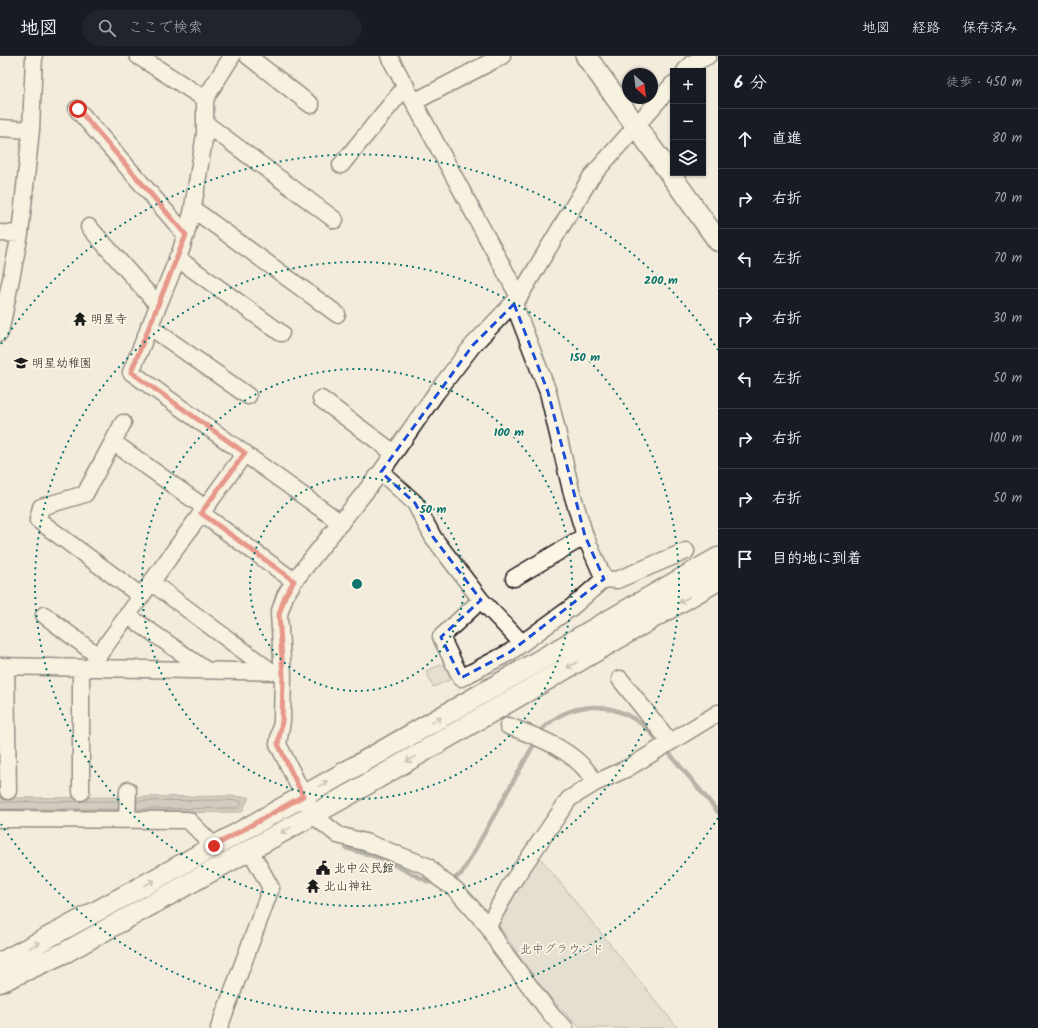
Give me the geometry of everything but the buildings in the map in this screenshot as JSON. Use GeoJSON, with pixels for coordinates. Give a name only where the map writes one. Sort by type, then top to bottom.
{"type":"FeatureCollection","features":[{"type":"Feature","properties":{"kind":"street"},"geometry":{"type":"LineString","coordinates":[[0,333],[20,234],[31,130],[34,56]]}},
{"type":"Feature","properties":{"kind":"street"},"geometry":{"type":"LineString","coordinates":[[138,56],[205,99]]}},
{"type":"Feature","properties":{"kind":"street"},"geometry":{"type":"LineString","coordinates":[[248,56],[311,105]]}},
{"type":"Feature","properties":{"kind":"street"},"geometry":{"type":"LineString","coordinates":[[389,56],[406,86],[516,300],[548,392],[571,490],[584,536],[604,579]]}},
{"type":"Feature","properties":{"kind":"street"},"geometry":{"type":"LineString","coordinates":[[414,102],[502,56]]}},
{"type":"Feature","properties":{"kind":"street"},"geometry":{"type":"LineString","coordinates":[[586,56],[718,242]]}},
{"type":"Feature","properties":{"kind":"street"},"geometry":{"type":"LineString","coordinates":[[688,68],[691,64],[708,56]]}},
{"type":"Feature","properties":{"kind":"street"},"geometry":{"type":"LineString","coordinates":[[227,58],[205,99],[205,123],[193,209],[186,235],[131,372],[340,523]]}},
{"type":"Feature","properties":{"kind":"street"},"geometry":{"type":"LineString","coordinates":[[341,165],[406,86]]}},
{"type":"Feature","properties":{"kind":"street"},"geometry":{"type":"LineString","coordinates":[[565,1028],[553,1017],[500,947],[488,926],[455,889],[439,878],[428,866],[368,843],[338,835],[312,815],[278,744],[282,721],[277,672],[279,614],[285,596],[294,581],[381,472],[436,393],[473,345],[516,300],[591,178],[670,87]]}},
{"type":"Feature","properties":{"kind":"street"},"geometry":{"type":"LineString","coordinates":[[78,109],[186,235]]}},
{"type":"Feature","properties":{"kind":"street"},"geometry":{"type":"LineString","coordinates":[[205,123],[335,220]]}},
{"type":"Feature","properties":{"kind":"street"},"geometry":{"type":"LineString","coordinates":[[0,128],[31,130]]}},
{"type":"Feature","properties":{"kind":"street"},"geometry":{"type":"LineString","coordinates":[[193,209],[337,314]]}},
{"type":"Feature","properties":{"kind":"street"},"geometry":{"type":"LineString","coordinates":[[88,227],[158,306]]}},
{"type":"Feature","properties":{"kind":"street"},"geometry":{"type":"LineString","coordinates":[[0,233],[20,234]]}},
{"type":"Feature","properties":{"kind":"street"},"geometry":{"type":"LineString","coordinates":[[177,258],[281,333]]}},
{"type":"Feature","properties":{"kind":"street"},"geometry":{"type":"LineString","coordinates":[[149,326],[248,396]]}},
{"type":"Feature","properties":{"kind":"street"},"geometry":{"type":"LineString","coordinates":[[321,399],[394,453]]}},
{"type":"Feature","properties":{"kind":"street"},"geometry":{"type":"LineString","coordinates":[[123,423],[85,494],[42,507],[38,520],[142,596]]}},
{"type":"Feature","properties":{"kind":"street"},"geometry":{"type":"LineString","coordinates":[[113,442],[294,581]]}},
{"type":"Feature","properties":{"kind":"street"},"geometry":{"type":"LineString","coordinates":[[80,792],[90,664],[142,596],[245,453]]}},
{"type":"Feature","properties":{"kind":"street"},"geometry":{"type":"LineString","coordinates":[[381,472],[415,503],[433,537],[481,600],[522,643]]}},
{"type":"Feature","properties":{"kind":"street"},"geometry":{"type":"LineString","coordinates":[[514,578],[584,536]]}},
{"type":"Feature","properties":{"kind":"street"},"geometry":{"type":"LineString","coordinates":[[481,600],[441,637],[462,678],[510,652],[572,607],[604,579],[617,580],[686,550]]}},
{"type":"Feature","properties":{"kind":"street"},"geometry":{"type":"LineString","coordinates":[[0,963],[96,912],[303,796],[718,558]]}},
{"type":"Feature","properties":{"kind":"street"},"geometry":{"type":"LineString","coordinates":[[0,982],[66,952],[250,850],[718,580]]}},
{"type":"Feature","properties":{"kind":"street"},"geometry":{"type":"LineString","coordinates":[[151,582],[277,672]]}},
{"type":"Feature","properties":{"kind":"street"},"geometry":{"type":"LineString","coordinates":[[44,615],[90,664]]}},
{"type":"Feature","properties":{"kind":"street"},"geometry":{"type":"LineString","coordinates":[[127,615],[206,670]]}},
{"type":"Feature","properties":{"kind":"street"},"geometry":{"type":"LineString","coordinates":[[8,791],[3,666],[90,664],[277,672]]}},
{"type":"Feature","properties":{"kind":"street"},"geometry":{"type":"LineString","coordinates":[[620,679],[665,745]]}},
{"type":"Feature","properties":{"kind":"street"},"geometry":{"type":"LineString","coordinates":[[488,926],[509,887],[569,799],[595,783],[628,768],[718,714]]}},
{"type":"Feature","properties":{"kind":"street"},"geometry":{"type":"LineString","coordinates":[[508,726],[539,737],[574,759],[590,773],[595,783]]}},
{"type":"Feature","properties":{"kind":"street"},"geometry":{"type":"LineString","coordinates":[[127,820],[128,790]]}},
{"type":"Feature","properties":{"kind":"street"},"geometry":{"type":"LineString","coordinates":[[0,819],[188,820],[214,846]]}},
{"type":"Feature","properties":{"kind":"street"},"geometry":{"type":"LineString","coordinates":[[219,1028],[271,888],[250,850]]}},
{"type":"Feature","properties":{"kind":"highlighted area"},"geometry":{"type":"Polygon","coordinates":[[[514,304],[548,392],[585,536],[604,579],[510,652],[461,678],[441,637],[481,600],[433,537],[415,503],[381,472],[473,345],[514,304]]]}},
{"type":"Feature","properties":{"kind":"green space"},"geometry":{"type":"Polygon","coordinates":[[[445,663],[452,679],[433,687],[426,671],[445,663]]]}},
{"type":"Feature","properties":{"kind":"green space","name":"北中グラウンド"},"geometry":{"type":"Polygon","coordinates":[[[537,854],[677,1028],[580,1028],[553,1001],[529,971],[499,926],[507,902],[537,854]]]}},
{"type":"Feature","properties":{"kind":"water"},"geometry":{"type":"Polygon","coordinates":[[[127,797],[126,813],[0,813],[0,798],[127,797]]]}},
{"type":"Feature","properties":{"kind":"water"},"geometry":{"type":"Polygon","coordinates":[[[130,797],[249,797],[242,812],[130,813],[130,797]]]}},
{"type":"Feature","properties":{"kind":"waterway"},"geometry":{"type":"LineString","coordinates":[[450,882],[462,873],[543,728],[554,719],[565,713],[578,709],[590,707],[615,710],[643,725],[663,746],[718,812]]}},
{"type":"Feature","properties":{"kind":"waterway"},"geometry":{"type":"LineString","coordinates":[[346,848],[380,858],[429,882],[437,883]]}},
{"type":"Feature","properties":{"kind":"place","name":"明星寺"},"geometry":{"type":"Point","coordinates":[80,319]}},
{"type":"Feature","properties":{"kind":"place","name":"明星幼稚園"},"geometry":{"type":"Point","coordinates":[21,363]}},
{"type":"Feature","properties":{"kind":"place","name":"北中公民館"},"geometry":{"type":"Point","coordinates":[323,868]}},
{"type":"Feature","properties":{"kind":"place","name":"北山神社"},"geometry":{"type":"Point","coordinates":[313,886]}},
{"type":"Feature","properties":{"kind":"route"},"geometry":{"type":"LineString","coordinates":[[78,109],[186,235],[131,372],[245,453],[201,513],[294,581],[285,596],[279,614],[283,676],[282,721],[278,744],[303,796],[214,846]]}}]}
